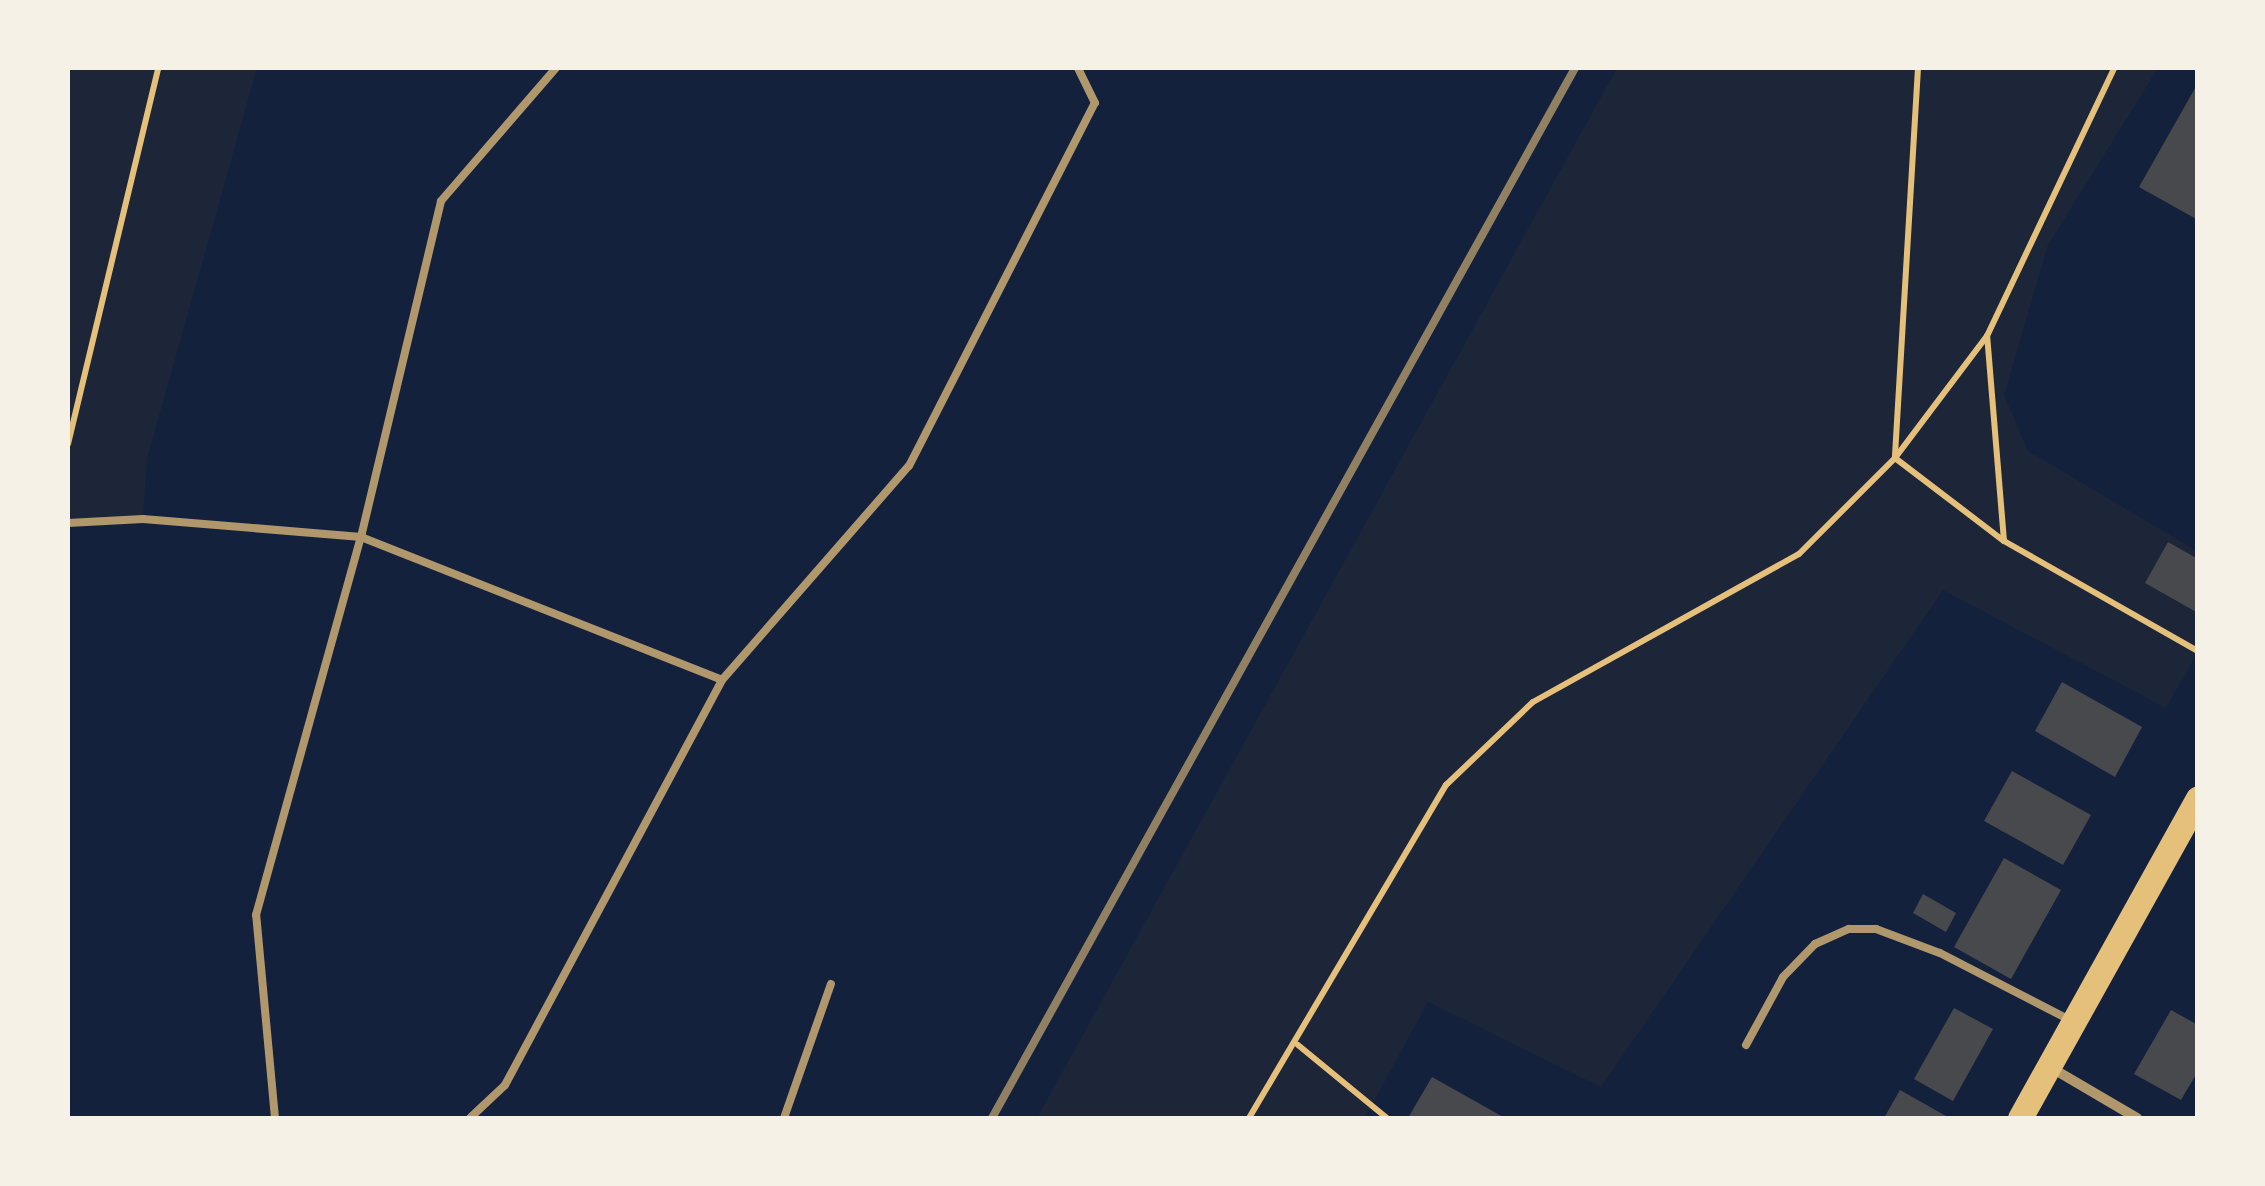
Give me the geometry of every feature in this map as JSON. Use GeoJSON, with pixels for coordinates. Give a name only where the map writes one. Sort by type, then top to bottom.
{"type":"FeatureCollection","features":[{"type":"Feature","properties":{"kind":"main road"},"geometry":{"type":"LineString","coordinates":[[2020,1118],[2198,798]]}},
{"type":"Feature","properties":{"kind":"street"},"geometry":{"type":"LineString","coordinates":[[2049,1066],[2137,1118]]}},
{"type":"Feature","properties":{"kind":"lane"},"geometry":{"type":"LineString","coordinates":[[275,1118],[256,915],[361,537],[442,201],[556,68]]}},
{"type":"Feature","properties":{"kind":"lane"},"geometry":{"type":"LineString","coordinates":[[470,1118],[504,1084],[722,680],[909,466],[1096,103],[1078,68]]}},
{"type":"Feature","properties":{"kind":"lane"},"geometry":{"type":"LineString","coordinates":[[68,523],[143,520],[361,537],[722,680]]}},
{"type":"Feature","properties":{"kind":"lane"},"geometry":{"type":"LineString","coordinates":[[1746,1045],[1783,976],[1815,944],[1849,929],[1876,929],[1940,953],[2074,1021]]}},
{"type":"Feature","properties":{"kind":"lane"},"geometry":{"type":"LineString","coordinates":[[784,1118],[832,984]]}},
{"type":"Feature","properties":{"kind":"path"},"geometry":{"type":"LineString","coordinates":[[68,444],[158,68]]}},
{"type":"Feature","properties":{"kind":"path"},"geometry":{"type":"LineString","coordinates":[[1895,458],[1918,68]]}},
{"type":"Feature","properties":{"kind":"path"},"geometry":{"type":"LineString","coordinates":[[1249,1118],[1298,1045],[1446,784],[1533,702],[1800,554],[1895,458],[1987,336],[2114,68]]}},
{"type":"Feature","properties":{"kind":"path"},"geometry":{"type":"LineString","coordinates":[[1987,336],[2004,541]]}},
{"type":"Feature","properties":{"kind":"path"},"geometry":{"type":"LineString","coordinates":[[1895,458],[2004,541],[2198,651]]}},
{"type":"Feature","properties":{"kind":"path"},"geometry":{"type":"LineString","coordinates":[[1298,1045],[1387,1118]]}},
{"type":"Feature","properties":{"kind":"shaded area"},"geometry":{"type":"Polygon","coordinates":[[[68,68],[257,68],[147,459],[143,519],[68,523],[68,68]]]}},
{"type":"Feature","properties":{"kind":"shaded area"},"geometry":{"type":"Polygon","coordinates":[[[1617,68],[2158,68],[2048,245],[2004,395],[2028,451],[2197,551],[2197,653],[2166,708],[1943,590],[1601,1087],[1428,1002],[1365,1118],[1037,1118],[1617,68]]]}},
{"type":"Feature","properties":{"kind":"building"},"geometry":{"type":"Polygon","coordinates":[[[2198,83],[2198,220],[2139,187],[2198,83]]]}},
{"type":"Feature","properties":{"kind":"building"},"geometry":{"type":"Polygon","coordinates":[[[2168,542],[2198,559],[2198,613],[2145,583],[2168,542]]]}},
{"type":"Feature","properties":{"kind":"building"},"geometry":{"type":"Polygon","coordinates":[[[2062,682],[2142,727],[2115,777],[2035,731],[2062,682]]]}},
{"type":"Feature","properties":{"kind":"building"},"geometry":{"type":"Polygon","coordinates":[[[2012,771],[2091,815],[2063,865],[1984,821],[2012,771]]]}},
{"type":"Feature","properties":{"kind":"building"},"geometry":{"type":"Polygon","coordinates":[[[2004,858],[2061,890],[2011,979],[1954,947],[2004,858]]]}},
{"type":"Feature","properties":{"kind":"building"},"geometry":{"type":"Polygon","coordinates":[[[1923,894],[1956,913],[1946,932],[1913,913],[1923,894]]]}},
{"type":"Feature","properties":{"kind":"building"},"geometry":{"type":"Polygon","coordinates":[[[1954,1008],[1993,1029],[1953,1101],[1914,1079],[1954,1008]]]}},
{"type":"Feature","properties":{"kind":"building"},"geometry":{"type":"Polygon","coordinates":[[[2171,1010],[2198,1025],[2198,1071],[2181,1100],[2134,1074],[2171,1010]]]}},
{"type":"Feature","properties":{"kind":"building"},"geometry":{"type":"Polygon","coordinates":[[[1432,1077],[1505,1118],[1408,1118],[1432,1077]]]}},
{"type":"Feature","properties":{"kind":"building"},"geometry":{"type":"Polygon","coordinates":[[[1900,1090],[1946,1116],[1884,1118],[1900,1090]]]}},
{"type":"Feature","properties":{"kind":"railway"},"geometry":{"type":"LineString","coordinates":[[992,1118],[1575,68]]}}]}
